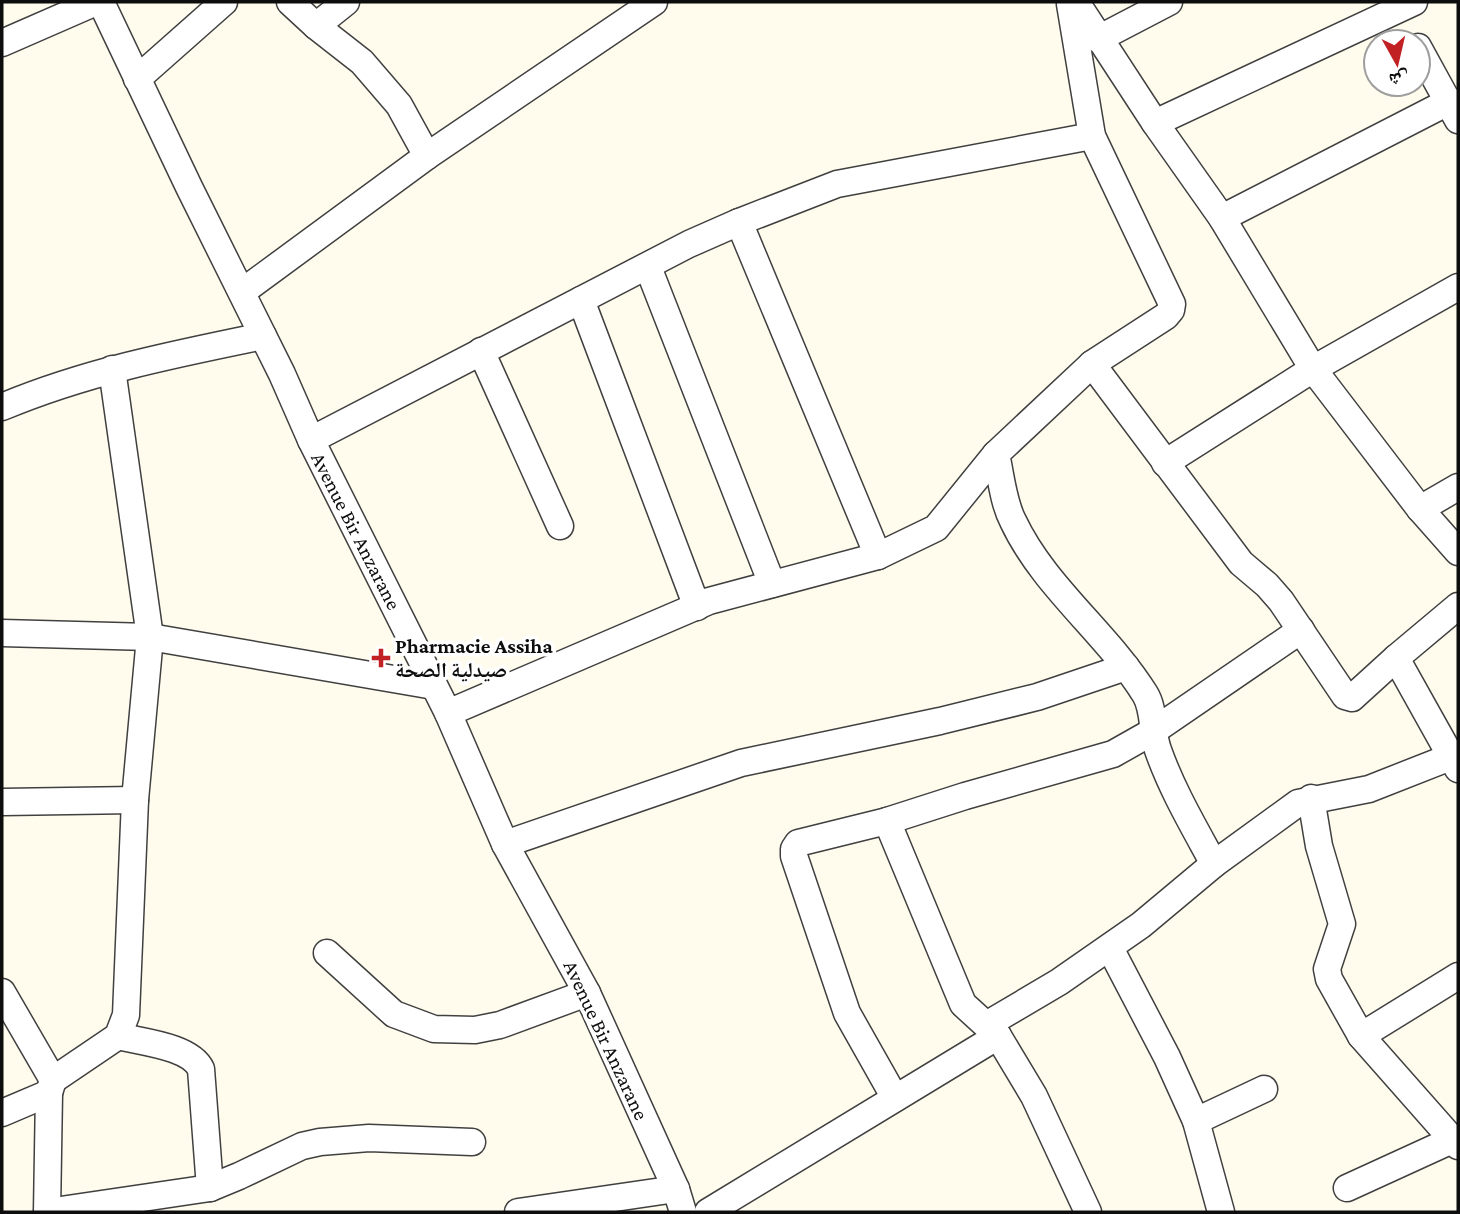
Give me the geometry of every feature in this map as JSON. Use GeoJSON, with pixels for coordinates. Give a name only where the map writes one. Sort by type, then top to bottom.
{"type":"FeatureCollection","features":[{"type":"Feature","properties":{"kind":"street"},"geometry":{"type":"LineString","coordinates":[[2,43],[96,2]]}},
{"type":"Feature","properties":{"kind":"street","name":"Avenue Bir Anzarane"},"geometry":{"type":"LineString","coordinates":[[101,2],[311,440],[448,713],[505,844],[587,993],[679,1201]]}},
{"type":"Feature","properties":{"kind":"street"},"geometry":{"type":"LineString","coordinates":[[137,79],[224,2]]}},
{"type":"Feature","properties":{"kind":"street"},"geometry":{"type":"LineString","coordinates":[[290,2],[362,62],[399,105],[427,156]]}},
{"type":"Feature","properties":{"kind":"street"},"geometry":{"type":"LineString","coordinates":[[316,26],[346,2]]}},
{"type":"Feature","properties":{"kind":"street"},"geometry":{"type":"LineString","coordinates":[[242,292],[427,156],[654,2]]}},
{"type":"Feature","properties":{"kind":"street"},"geometry":{"type":"LineString","coordinates":[[448,713],[697,607],[878,556],[936,528],[996,454],[1092,364],[1166,316],[1172,304],[1092,136],[1070,2]]}},
{"type":"Feature","properties":{"kind":"street"},"geometry":{"type":"LineString","coordinates":[[1076,2],[1098,39],[1222,218],[1313,369],[1420,509],[1458,552]]}},
{"type":"Feature","properties":{"kind":"street"},"geometry":{"type":"LineString","coordinates":[[1098,39],[1169,2]]}},
{"type":"Feature","properties":{"kind":"street"},"geometry":{"type":"LineString","coordinates":[[1155,123],[1405,6],[1411,28]]}},
{"type":"Feature","properties":{"kind":"street"},"geometry":{"type":"LineString","coordinates":[[1222,218],[1454,111],[1432,72]]}},
{"type":"Feature","properties":{"kind":"street"},"geometry":{"type":"LineString","coordinates":[[311,440],[581,300],[739,222],[837,184],[1092,136]]}},
{"type":"Feature","properties":{"kind":"street"},"geometry":{"type":"LineString","coordinates":[[739,222],[878,556]]}},
{"type":"Feature","properties":{"kind":"street"},"geometry":{"type":"LineString","coordinates":[[648,267],[772,584]]}},
{"type":"Feature","properties":{"kind":"street"},"geometry":{"type":"LineString","coordinates":[[1164,463],[1313,369],[1458,288]]}},
{"type":"Feature","properties":{"kind":"street"},"geometry":{"type":"LineString","coordinates":[[581,300],[697,607]]}},
{"type":"Feature","properties":{"kind":"street"},"geometry":{"type":"LineString","coordinates":[[2,407],[112,369],[263,336]]}},
{"type":"Feature","properties":{"kind":"street"},"geometry":{"type":"LineString","coordinates":[[481,351],[561,526]]}},
{"type":"Feature","properties":{"kind":"street"},"geometry":{"type":"LineString","coordinates":[[1092,364],[1241,563],[1267,585],[1348,698],[1352,698],[1458,606]]}},
{"type":"Feature","properties":{"kind":"street"},"geometry":{"type":"LineString","coordinates":[[2,1113],[51,1087],[118,1036],[126,1015],[135,800],[150,637],[112,369]]}},
{"type":"Feature","properties":{"kind":"street"},"geometry":{"type":"LineString","coordinates":[[996,454],[1012,520],[1027,546],[1046,573],[1126,667],[1152,707],[1152,732],[1166,772],[1214,864]]}},
{"type":"Feature","properties":{"kind":"street"},"geometry":{"type":"LineString","coordinates":[[1420,509],[1458,487]]}},
{"type":"Feature","properties":{"kind":"street"},"geometry":{"type":"LineString","coordinates":[[895,1098],[846,1013],[806,897],[794,849],[799,843],[887,821],[1113,754],[1152,732],[1301,630]]}},
{"type":"Feature","properties":{"kind":"street"},"geometry":{"type":"LineString","coordinates":[[2,633],[150,637],[434,686]]}},
{"type":"Feature","properties":{"kind":"street"},"geometry":{"type":"LineString","coordinates":[[708,1212],[895,1098],[1110,948],[1214,864],[1298,803],[1311,798],[1368,789],[1456,760],[1396,659]]}},
{"type":"Feature","properties":{"kind":"street"},"geometry":{"type":"LineString","coordinates":[[505,844],[741,763],[1037,697],[1126,667]]}},
{"type":"Feature","properties":{"kind":"street"},"geometry":{"type":"LineString","coordinates":[[1311,798],[1319,846],[1342,924],[1327,969],[1329,979],[1361,1036],[1455,1143],[1347,1188]]}},
{"type":"Feature","properties":{"kind":"street"},"geometry":{"type":"LineString","coordinates":[[2,803],[135,800]]}},
{"type":"Feature","properties":{"kind":"street"},"geometry":{"type":"LineString","coordinates":[[887,821],[963,1004],[993,1030],[1034,1096],[1088,1212]]}},
{"type":"Feature","properties":{"kind":"street"},"geometry":{"type":"LineString","coordinates":[[1110,948],[1167,1057],[1196,1121],[1221,1212]]}},
{"type":"Feature","properties":{"kind":"street"},"geometry":{"type":"LineString","coordinates":[[327,953],[394,1014],[434,1029],[475,1030],[500,1026],[587,993]]}},
{"type":"Feature","properties":{"kind":"street"},"geometry":{"type":"LineString","coordinates":[[1361,1036],[1458,976]]}},
{"type":"Feature","properties":{"kind":"street"},"geometry":{"type":"LineString","coordinates":[[2,992],[51,1087],[47,1212],[210,1188],[302,1146],[320,1142],[369,1139],[472,1142]]}},
{"type":"Feature","properties":{"kind":"street"},"geometry":{"type":"LineString","coordinates":[[118,1036],[176,1050],[197,1062],[201,1069],[210,1188]]}},
{"type":"Feature","properties":{"kind":"street"},"geometry":{"type":"LineString","coordinates":[[1196,1121],[1264,1088]]}},
{"type":"Feature","properties":{"kind":"street"},"geometry":{"type":"LineString","coordinates":[[518,1212],[679,1201]]}},
{"type":"Feature","properties":{"kind":"place","name":"Pharmacie Assiha صيدلية الصحة"},"geometry":{"type":"Point","coordinates":[381,658]}}]}
